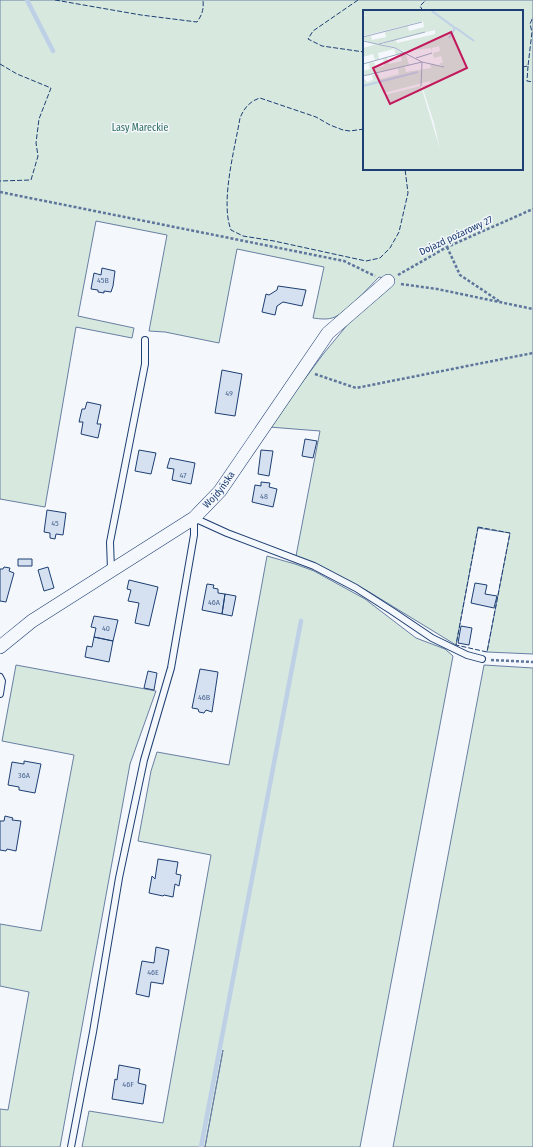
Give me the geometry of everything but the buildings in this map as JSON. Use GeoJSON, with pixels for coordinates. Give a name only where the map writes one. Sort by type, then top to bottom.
{"type":"FeatureCollection","features":[{"type":"Feature","properties":{"kind":"street","name":"Wojdyńska"},"geometry":{"type":"LineString","coordinates":[[0,647],[32,621],[194,518],[220,491],[328,333],[388,281]]}},
{"type":"Feature","properties":{"kind":"lane"},"geometry":{"type":"LineString","coordinates":[[111,570],[110,542],[145,364],[145,340]]}},
{"type":"Feature","properties":{"kind":"lane"},"geometry":{"type":"LineString","coordinates":[[71,1147],[93,1032],[119,878],[144,760],[171,668],[194,535],[194,518],[227,533],[314,566],[356,588],[432,638],[467,655],[482,659]]}},
{"type":"Feature","properties":{"kind":"lane"},"geometry":{"type":"LineString","coordinates":[[0,678],[2,681],[0,694]]}},
{"type":"Feature","properties":{"kind":"path"},"geometry":{"type":"LineString","coordinates":[[0,192],[344,261],[388,281],[437,289],[533,309]]}},
{"type":"Feature","properties":{"kind":"path","name":"Dojazd pożarowy 27"},"geometry":{"type":"LineString","coordinates":[[388,281],[447,247],[533,209]]}},
{"type":"Feature","properties":{"kind":"path"},"geometry":{"type":"LineString","coordinates":[[447,247],[460,275],[501,302]]}},
{"type":"Feature","properties":{"kind":"path"},"geometry":{"type":"LineString","coordinates":[[302,370],[356,388],[533,354]]}},
{"type":"Feature","properties":{"kind":"path"},"geometry":{"type":"LineString","coordinates":[[482,659],[512,662],[533,662]]}},
{"type":"Feature","properties":{"kind":"green space","name":"Lasy Mareckie"},"geometry":{"type":"Polygon","coordinates":[[[0,0],[533,0],[533,654],[487,652],[510,533],[478,528],[456,645],[366,590],[296,556],[320,431],[269,427],[324,353],[353,318],[394,280],[379,277],[358,299],[340,314],[330,319],[313,318],[324,267],[237,249],[219,343],[165,332],[149,331],[167,235],[96,221],[78,316],[134,328],[132,338],[76,327],[45,507],[0,499],[0,0]]]}},
{"type":"Feature","properties":{"kind":"green space"},"geometry":{"type":"Polygon","coordinates":[[[267,556],[314,571],[365,599],[416,638],[445,649],[453,656],[360,1147],[82,1147],[89,1111],[163,1123],[211,855],[138,841],[151,771],[157,752],[229,765],[267,556]]]}},
{"type":"Feature","properties":{"kind":"green space"},"geometry":{"type":"Polygon","coordinates":[[[16,665],[156,691],[130,764],[60,1147],[0,1147],[0,1109],[8,1110],[29,992],[0,986],[0,924],[41,931],[74,755],[2,741],[16,665]]]}},
{"type":"Feature","properties":{"kind":"green space"},"geometry":{"type":"Polygon","coordinates":[[[484,665],[533,668],[533,1147],[393,1147],[484,665]]]}},
{"type":"Feature","properties":{"kind":"waterway"},"geometry":{"type":"LineString","coordinates":[[27,0],[53,51]]}},
{"type":"Feature","properties":{"kind":"waterway"},"geometry":{"type":"LineString","coordinates":[[201,1147],[301,621]]}},
{"type":"Feature","properties":{"kind":"fence"},"geometry":{"type":"LineString","coordinates":[[55,0],[141,15],[197,22],[202,12],[203,0]]}},
{"type":"Feature","properties":{"kind":"fence"},"geometry":{"type":"LineString","coordinates":[[358,0],[313,31],[308,39],[322,46],[363,52]]}},
{"type":"Feature","properties":{"kind":"fence"},"geometry":{"type":"LineString","coordinates":[[422,10],[420,6],[426,0]]}},
{"type":"Feature","properties":{"kind":"fence"},"geometry":{"type":"LineString","coordinates":[[523,67],[528,66],[532,32],[530,24],[533,17]]}},
{"type":"Feature","properties":{"kind":"fence"},"geometry":{"type":"LineString","coordinates":[[0,64],[17,74],[51,88],[39,119],[36,143],[38,156],[31,180],[0,181]]}},
{"type":"Feature","properties":{"kind":"fence"},"geometry":{"type":"LineString","coordinates":[[528,66],[527,81],[533,82]]}},
{"type":"Feature","properties":{"kind":"fence"},"geometry":{"type":"LineString","coordinates":[[363,129],[350,131],[343,130],[316,117],[260,98],[250,103],[245,108],[240,118],[232,159],[227,205],[231,230],[243,236],[274,241],[366,261],[380,258],[390,248],[399,232],[408,193],[405,170]]}},
{"type":"Feature","properties":{"kind":"fence"},"geometry":{"type":"LineString","coordinates":[[478,527],[510,533],[487,652],[456,645],[478,527]]}}]}
